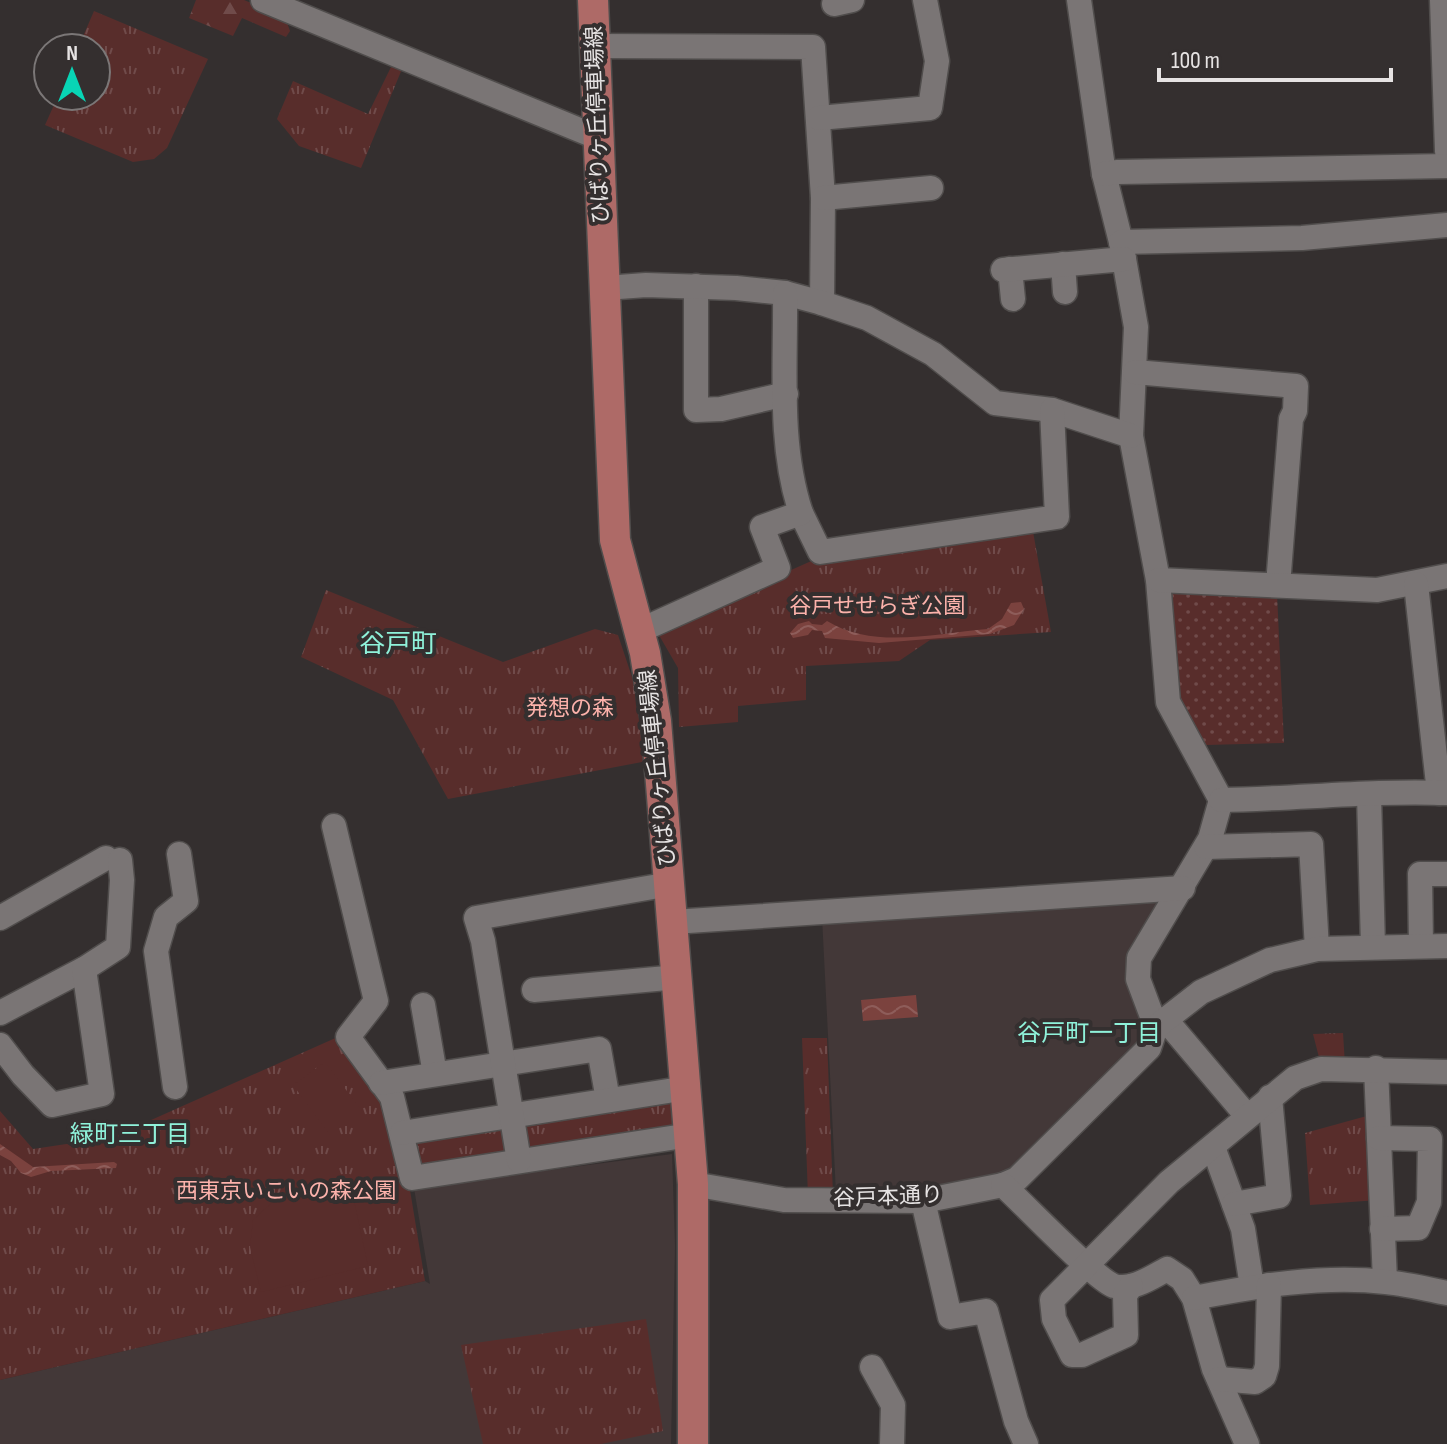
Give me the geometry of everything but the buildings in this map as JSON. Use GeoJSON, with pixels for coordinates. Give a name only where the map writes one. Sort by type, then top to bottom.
{"type":"FeatureCollection","features":[{"type":"Feature","properties":{"kind":"main road","name":"ひばりヶ丘停車場線"},"geometry":{"type":"LineString","coordinates":[[593,0],[615,540],[639,631],[656,721],[687,1088],[693,1184],[693,1444]]}},
{"type":"Feature","properties":{"kind":"street"},"geometry":{"type":"LineString","coordinates":[[263,0],[599,138]]}},
{"type":"Feature","properties":{"kind":"street"},"geometry":{"type":"LineString","coordinates":[[819,118],[930,108],[937,61],[925,0]]}},
{"type":"Feature","properties":{"kind":"street"},"geometry":{"type":"LineString","coordinates":[[1079,0],[1104,174],[1123,250],[1136,327],[1131,436],[1158,580],[1168,702],[1221,800],[1206,847],[1139,958],[1138,979],[1160,1023],[1247,1116]]}},
{"type":"Feature","properties":{"kind":"street"},"geometry":{"type":"LineString","coordinates":[[1442,0],[1446,136]]}},
{"type":"Feature","properties":{"kind":"street"},"geometry":{"type":"LineString","coordinates":[[595,46],[813,47],[823,198],[822,303]]}},
{"type":"Feature","properties":{"kind":"street"},"geometry":{"type":"LineString","coordinates":[[1104,174],[1447,166]]}},
{"type":"Feature","properties":{"kind":"street"},"geometry":{"type":"LineString","coordinates":[[823,198],[931,188]]}},
{"type":"Feature","properties":{"kind":"street"},"geometry":{"type":"LineString","coordinates":[[1013,299],[1006,270],[1063,264],[1123,250],[1447,225]]}},
{"type":"Feature","properties":{"kind":"street"},"geometry":{"type":"LineString","coordinates":[[1063,264],[1065,292]]}},
{"type":"Feature","properties":{"kind":"street"},"geometry":{"type":"LineString","coordinates":[[605,288],[696,286],[785,293],[822,303],[867,318],[933,354],[995,403],[1052,410],[1131,436]]}},
{"type":"Feature","properties":{"kind":"street"},"geometry":{"type":"LineString","coordinates":[[696,286],[696,410],[721,409],[786,394]]}},
{"type":"Feature","properties":{"kind":"street"},"geometry":{"type":"LineString","coordinates":[[785,293],[790,471],[801,513],[820,552],[1057,517],[1052,410]]}},
{"type":"Feature","properties":{"kind":"street"},"geometry":{"type":"LineString","coordinates":[[1135,372],[1296,386],[1278,585]]}},
{"type":"Feature","properties":{"kind":"street"},"geometry":{"type":"LineString","coordinates":[[639,631],[778,568],[762,527],[801,513]]}},
{"type":"Feature","properties":{"kind":"street"},"geometry":{"type":"LineString","coordinates":[[1158,580],[1377,590],[1447,576]]}},
{"type":"Feature","properties":{"kind":"street"},"geometry":{"type":"LineString","coordinates":[[1221,800],[1443,793],[1416,584]]}},
{"type":"Feature","properties":{"kind":"street"},"geometry":{"type":"LineString","coordinates":[[1369,795],[1373,947]]}},
{"type":"Feature","properties":{"kind":"street"},"geometry":{"type":"LineString","coordinates":[[334,826],[376,1001],[348,1037],[392,1097],[412,1178],[690,1135]]}},
{"type":"Feature","properties":{"kind":"street"},"geometry":{"type":"LineString","coordinates":[[1206,847],[1311,844],[1317,949]]}},
{"type":"Feature","properties":{"kind":"street"},"geometry":{"type":"LineString","coordinates":[[175,1087],[156,951],[166,917],[186,901],[179,854]]}},
{"type":"Feature","properties":{"kind":"street"},"geometry":{"type":"LineString","coordinates":[[0,918],[113,859],[122,880],[118,947],[84,969],[0,1013]]}},
{"type":"Feature","properties":{"kind":"street"},"geometry":{"type":"LineString","coordinates":[[1421,945],[1420,874],[1447,874]]}},
{"type":"Feature","properties":{"kind":"street"},"geometry":{"type":"LineString","coordinates":[[519,1161],[483,941],[476,918],[670,884]]}},
{"type":"Feature","properties":{"kind":"street"},"geometry":{"type":"LineString","coordinates":[[673,922],[1183,888]]}},
{"type":"Feature","properties":{"kind":"street"},"geometry":{"type":"LineString","coordinates":[[1160,1023],[1201,992],[1270,960],[1317,949],[1447,946]]}},
{"type":"Feature","properties":{"kind":"street"},"geometry":{"type":"LineString","coordinates":[[0,1045],[52,1105],[102,1094],[84,969]]}},
{"type":"Feature","properties":{"kind":"street"},"geometry":{"type":"LineString","coordinates":[[534,990],[678,977]]}},
{"type":"Feature","properties":{"kind":"street"},"geometry":{"type":"LineString","coordinates":[[423,1005],[435,1074]]}},
{"type":"Feature","properties":{"kind":"street","name":"谷戸本通り"},"geometry":{"type":"LineString","coordinates":[[693,1184],[784,1200],[923,1201],[1003,1185],[1017,1179],[1149,1048],[1160,1023]]}},
{"type":"Feature","properties":{"kind":"street"},"geometry":{"type":"LineString","coordinates":[[381,1083],[599,1049],[608,1100]]}},
{"type":"Feature","properties":{"kind":"street"},"geometry":{"type":"LineString","coordinates":[[1376,1068],[1385,1281]]}},
{"type":"Feature","properties":{"kind":"street"},"geometry":{"type":"LineString","coordinates":[[1131,1286],[1125,1295],[1126,1335],[1082,1355],[1072,1355],[1054,1319],[1052,1300],[1169,1182],[1295,1078],[1321,1069],[1447,1072]]}},
{"type":"Feature","properties":{"kind":"street"},"geometry":{"type":"LineString","coordinates":[[402,1133],[687,1088]]}},
{"type":"Feature","properties":{"kind":"street"},"geometry":{"type":"LineString","coordinates":[[1234,1204],[1279,1196],[1270,1097]]}},
{"type":"Feature","properties":{"kind":"street"},"geometry":{"type":"LineString","coordinates":[[1379,1138],[1430,1139],[1429,1202],[1418,1228],[1382,1229]]}},
{"type":"Feature","properties":{"kind":"street"},"geometry":{"type":"LineString","coordinates":[[1213,1147],[1261,1286],[1267,1366],[1264,1376],[1255,1382],[1219,1379]]}},
{"type":"Feature","properties":{"kind":"street"},"geometry":{"type":"LineString","coordinates":[[1003,1185],[1113,1286],[1131,1286],[1167,1269],[1182,1279],[1194,1298],[1219,1379],[1247,1444]]}},
{"type":"Feature","properties":{"kind":"street"},"geometry":{"type":"LineString","coordinates":[[923,1201],[950,1317],[986,1311],[1016,1421],[1026,1444]]}},
{"type":"Feature","properties":{"kind":"street"},"geometry":{"type":"LineString","coordinates":[[1194,1298],[1261,1286],[1385,1281],[1447,1293]]}},
{"type":"Feature","properties":{"kind":"street"},"geometry":{"type":"LineString","coordinates":[[872,1367],[893,1405],[892,1444]]}},
{"type":"Feature","properties":{"kind":"shaded area"},"geometry":{"type":"Polygon","coordinates":[[[1168,896],[1128,972],[1147,1019],[1144,1037],[1008,1171],[991,1178],[924,1191],[836,1193],[822,917],[1168,896]]]}},
{"type":"Feature","properties":{"kind":"shaded area"},"geometry":{"type":"Polygon","coordinates":[[[672,1154],[675,1246],[671,1444],[0,1444],[0,1380],[425,1281],[430,1284],[414,1188],[672,1154]]]}},
{"type":"Feature","properties":{"kind":"green space"},"geometry":{"type":"Polygon","coordinates":[[[196,0],[244,0],[285,17],[290,31],[286,37],[242,18],[233,36],[189,18],[196,0]]]}},
{"type":"Feature","properties":{"kind":"green space"},"geometry":{"type":"Polygon","coordinates":[[[94,11],[208,59],[167,148],[154,159],[133,162],[45,125],[51,112],[112,112],[112,32],[85,32],[94,11]]]}},
{"type":"Feature","properties":{"kind":"green space"},"geometry":{"type":"Polygon","coordinates":[[[392,65],[402,69],[361,168],[299,146],[277,119],[293,81],[368,114],[392,65]]]}},
{"type":"Feature","properties":{"kind":"green space","name":"谷戸せせらぎ公園"},"geometry":{"type":"Polygon","coordinates":[[[1032,526],[1051,632],[930,640],[899,661],[806,666],[806,700],[738,706],[738,722],[679,727],[678,668],[656,630],[818,558],[1032,526]]]}},
{"type":"Feature","properties":{"kind":"green space"},"geometry":{"type":"Polygon","coordinates":[[[1165,589],[1277,594],[1284,743],[1206,745],[1174,698],[1165,589]]]}},
{"type":"Feature","properties":{"kind":"green space","name":"発想の森"},"geometry":{"type":"Polygon","coordinates":[[[326,590],[503,662],[595,629],[618,635],[641,704],[649,751],[642,762],[448,799],[393,700],[301,657],[326,590]]]}},
{"type":"Feature","properties":{"kind":"green space"},"geometry":{"type":"Polygon","coordinates":[[[1343,1033],[1345,1065],[1321,1065],[1313,1034],[1343,1033]]]}},
{"type":"Feature","properties":{"kind":"green space","name":"西東京いこいの森公園"},"geometry":{"type":"Polygon","coordinates":[[[340,1036],[389,1099],[409,1184],[425,1281],[0,1380],[0,1111],[33,1149],[113,1137],[340,1036]]]}},
{"type":"Feature","properties":{"kind":"green space"},"geometry":{"type":"Polygon","coordinates":[[[802,1038],[827,1038],[833,1195],[808,1196],[802,1038]]]}},
{"type":"Feature","properties":{"kind":"green space"},"geometry":{"type":"Polygon","coordinates":[[[325,1062],[362,1111],[330,1135],[293,1085],[325,1062]]]}},
{"type":"Feature","properties":{"kind":"green space"},"geometry":{"type":"Polygon","coordinates":[[[687,1088],[691,1143],[675,1150],[414,1188],[402,1133],[687,1088]]]}},
{"type":"Feature","properties":{"kind":"green space"},"geometry":{"type":"Polygon","coordinates":[[[1374,1114],[1378,1200],[1310,1205],[1305,1133],[1374,1114]]]}},
{"type":"Feature","properties":{"kind":"green space"},"geometry":{"type":"Polygon","coordinates":[[[350,1182],[368,1266],[261,1292],[250,1247],[253,1220],[278,1197],[350,1182]]]}},
{"type":"Feature","properties":{"kind":"green space"},"geometry":{"type":"Polygon","coordinates":[[[646,1319],[663,1431],[601,1444],[483,1444],[461,1345],[646,1319]]]}},
{"type":"Feature","properties":{"kind":"water"},"geometry":{"type":"Polygon","coordinates":[[[1021,602],[1024,609],[1014,625],[990,634],[879,643],[825,638],[822,631],[812,630],[808,635],[793,638],[790,633],[798,624],[809,621],[822,625],[827,621],[845,630],[885,637],[988,629],[1002,619],[1011,603],[1021,602]]]}},
{"type":"Feature","properties":{"kind":"water"},"geometry":{"type":"Polygon","coordinates":[[[916,995],[918,1017],[863,1021],[861,1000],[916,995]]]}},
{"type":"Feature","properties":{"kind":"water"},"geometry":{"type":"Polygon","coordinates":[[[0,1144],[33,1167],[117,1164],[116,1168],[51,1171],[31,1177],[21,1173],[11,1161],[0,1155],[0,1144]]]}},
{"type":"Feature","properties":{"kind":"district","name":"谷戸町"},"geometry":{"type":"Point","coordinates":[398,644]}},
{"type":"Feature","properties":{"kind":"district","name":"谷戸町一丁目"},"geometry":{"type":"Point","coordinates":[1089,1033]}},
{"type":"Feature","properties":{"kind":"district","name":"緑町三丁目"},"geometry":{"type":"Point","coordinates":[130,1134]}}]}
